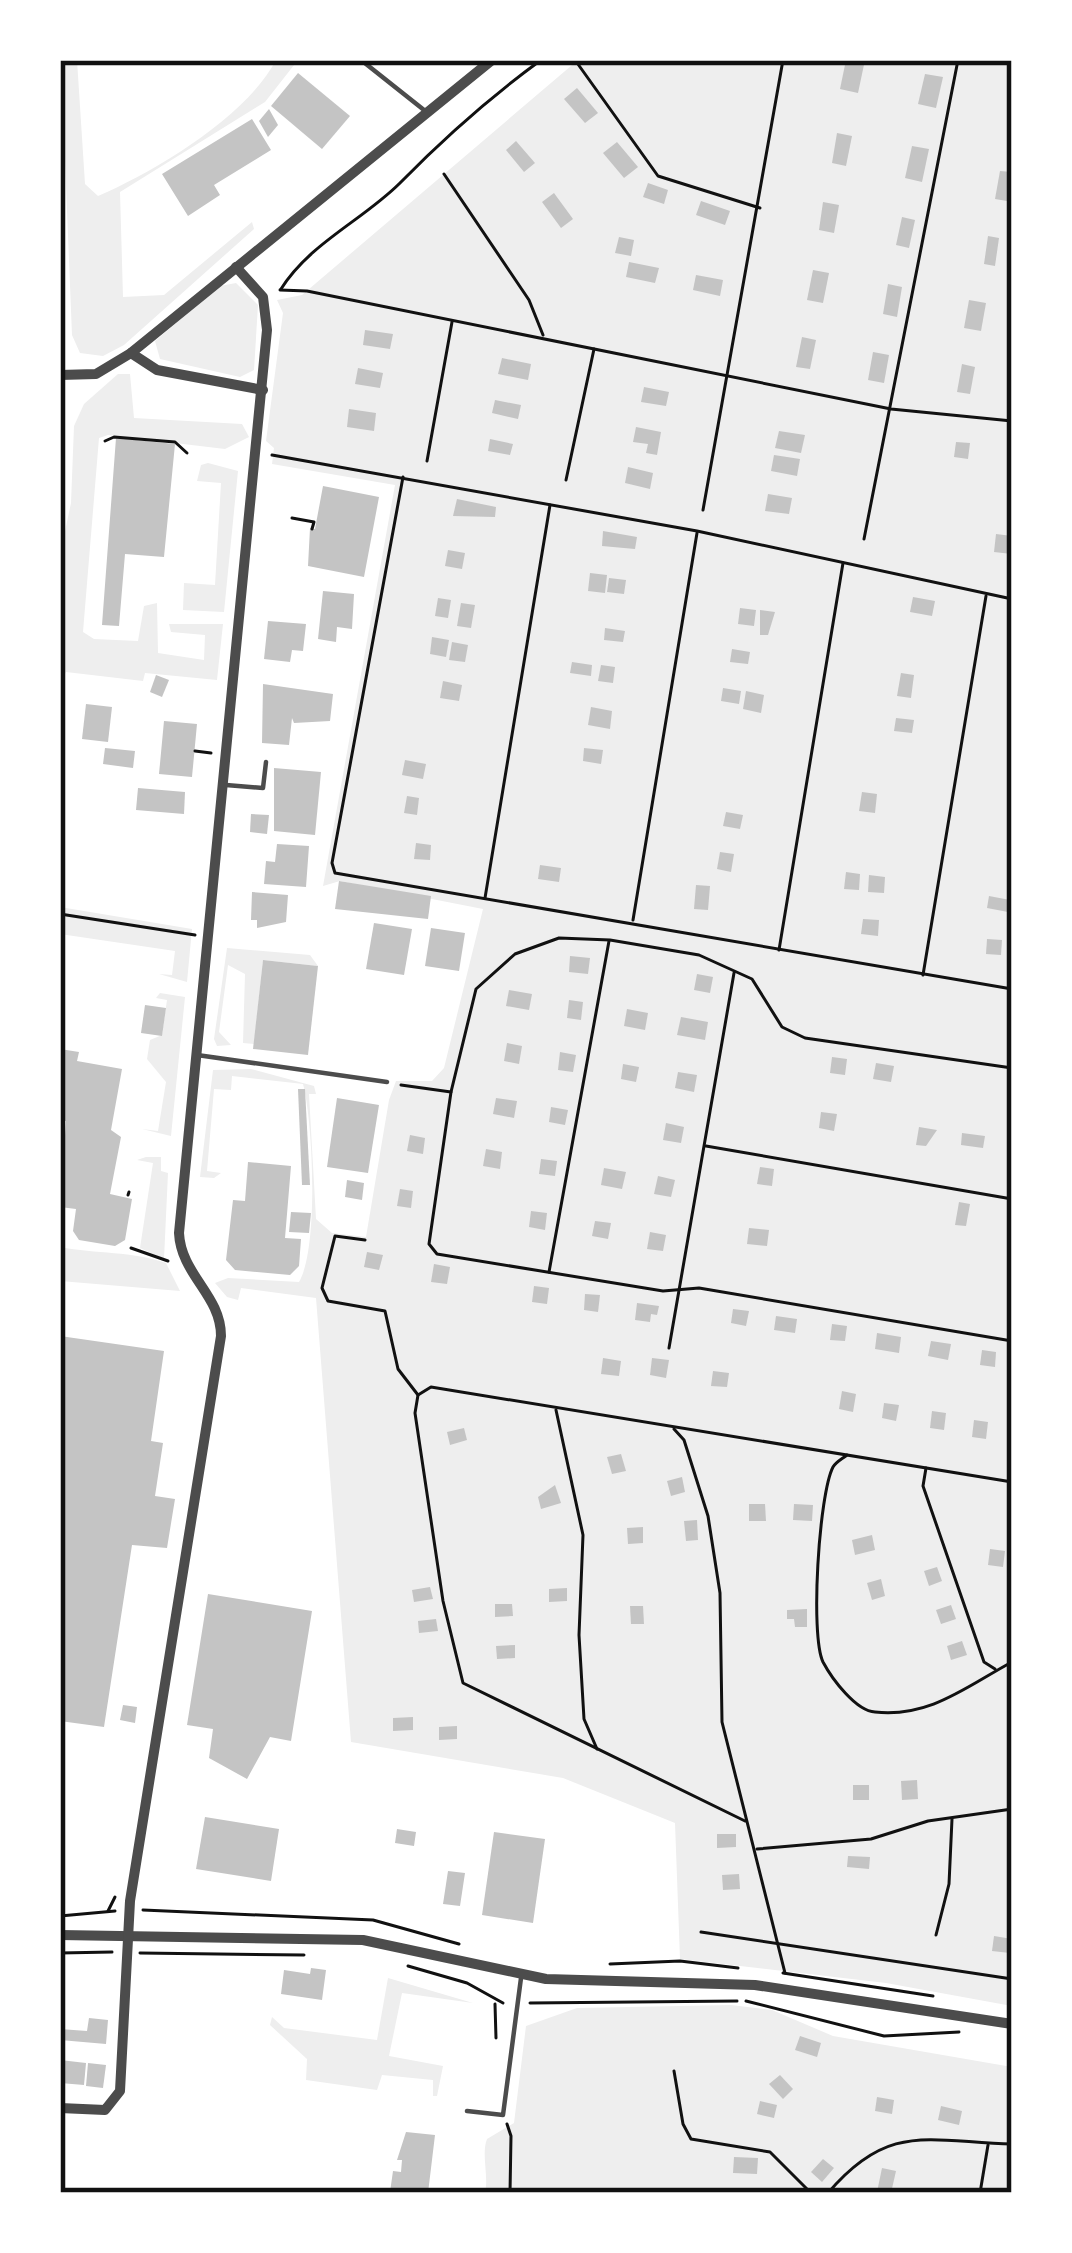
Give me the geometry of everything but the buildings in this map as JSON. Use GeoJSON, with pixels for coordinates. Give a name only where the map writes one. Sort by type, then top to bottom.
{"type":"FeatureCollection","features":[{"type":"Feature","properties":{"kind":"street"},"geometry":{"type":"LineString","coordinates":[[60,375],[96,374],[130,353],[492,60]]}},
{"type":"Feature","properties":{"kind":"street"},"geometry":{"type":"LineString","coordinates":[[60,2108],[98,2112],[119,2096],[129,1910],[221,1336],[218,1311],[180,1249],[263,390],[263,297],[236,267]]}},
{"type":"Feature","properties":{"kind":"street"},"geometry":{"type":"LineString","coordinates":[[130,353],[158,370],[263,390]]}},
{"type":"Feature","properties":{"kind":"street"},"geometry":{"type":"LineString","coordinates":[[60,1935],[363,1940],[574,1982],[755,1985],[1012,2024]]}},
{"type":"Feature","properties":{"kind":"lane"},"geometry":{"type":"LineString","coordinates":[[362,60],[428,113]]}},
{"type":"Feature","properties":{"kind":"lane"},"geometry":{"type":"LineString","coordinates":[[226,785],[263,788],[266,762]]}},
{"type":"Feature","properties":{"kind":"lane"},"geometry":{"type":"LineString","coordinates":[[264,779],[273,780]]}},
{"type":"Feature","properties":{"kind":"lane"},"geometry":{"type":"LineString","coordinates":[[197,1055],[387,1082]]}},
{"type":"Feature","properties":{"kind":"lane"},"geometry":{"type":"LineString","coordinates":[[467,2111],[503,2115],[522,1975]]}},
{"type":"Feature","properties":{"kind":"path"},"geometry":{"type":"LineString","coordinates":[[280,290],[308,256],[400,182],[440,138],[541,60]]}},
{"type":"Feature","properties":{"kind":"path"},"geometry":{"type":"LineString","coordinates":[[575,60],[653,171],[760,208]]}},
{"type":"Feature","properties":{"kind":"path"},"geometry":{"type":"LineString","coordinates":[[704,510],[783,60]]}},
{"type":"Feature","properties":{"kind":"path"},"geometry":{"type":"LineString","coordinates":[[864,539],[958,60]]}},
{"type":"Feature","properties":{"kind":"path"},"geometry":{"type":"LineString","coordinates":[[444,174],[529,300],[542,338]]}},
{"type":"Feature","properties":{"kind":"path"},"geometry":{"type":"LineString","coordinates":[[263,297],[280,290],[307,290],[891,409],[1012,421]]}},
{"type":"Feature","properties":{"kind":"path"},"geometry":{"type":"LineString","coordinates":[[427,460],[453,320]]}},
{"type":"Feature","properties":{"kind":"path"},"geometry":{"type":"LineString","coordinates":[[566,480],[594,349]]}},
{"type":"Feature","properties":{"kind":"path"},"geometry":{"type":"LineString","coordinates":[[104,441],[113,437],[175,442],[187,453]]}},
{"type":"Feature","properties":{"kind":"path"},"geometry":{"type":"LineString","coordinates":[[254,458],[551,503],[1012,599]]}},
{"type":"Feature","properties":{"kind":"path"},"geometry":{"type":"LineString","coordinates":[[403,477],[332,868],[340,875],[1012,989]]}},
{"type":"Feature","properties":{"kind":"path"},"geometry":{"type":"LineString","coordinates":[[484,899],[551,503]]}},
{"type":"Feature","properties":{"kind":"path"},"geometry":{"type":"LineString","coordinates":[[292,518],[314,522],[313,529]]}},
{"type":"Feature","properties":{"kind":"path"},"geometry":{"type":"LineString","coordinates":[[632,924],[697,531]]}},
{"type":"Feature","properties":{"kind":"path"},"geometry":{"type":"LineString","coordinates":[[779,951],[843,561]]}},
{"type":"Feature","properties":{"kind":"path"},"geometry":{"type":"LineString","coordinates":[[923,975],[986,594]]}},
{"type":"Feature","properties":{"kind":"path"},"geometry":{"type":"LineString","coordinates":[[195,752],[215,753]]}},
{"type":"Feature","properties":{"kind":"path"},"geometry":{"type":"LineString","coordinates":[[60,914],[210,936]]}},
{"type":"Feature","properties":{"kind":"path"},"geometry":{"type":"LineString","coordinates":[[1012,1068],[805,1038],[782,1027],[752,979],[699,955],[610,940],[559,938],[515,953],[476,989],[452,1092],[429,1244],[437,1254],[679,1290],[699,1288],[1012,1341]]}},
{"type":"Feature","properties":{"kind":"path"},"geometry":{"type":"LineString","coordinates":[[548,1272],[610,940]]}},
{"type":"Feature","properties":{"kind":"path"},"geometry":{"type":"LineString","coordinates":[[669,1348],[734,971]]}},
{"type":"Feature","properties":{"kind":"path"},"geometry":{"type":"LineString","coordinates":[[387,1082],[452,1092]]}},
{"type":"Feature","properties":{"kind":"path"},"geometry":{"type":"LineString","coordinates":[[704,1146],[1012,1198]]}},
{"type":"Feature","properties":{"kind":"path"},"geometry":{"type":"LineString","coordinates":[[364,1240],[334,1236],[324,1294],[328,1301],[385,1311],[398,1369],[418,1395],[415,1413],[443,1601],[463,1683],[745,1821]]}},
{"type":"Feature","properties":{"kind":"path"},"geometry":{"type":"LineString","coordinates":[[130,1248],[170,1261]]}},
{"type":"Feature","properties":{"kind":"path"},"geometry":{"type":"LineString","coordinates":[[418,1395],[431,1388],[1012,1482]]}},
{"type":"Feature","properties":{"kind":"path"},"geometry":{"type":"LineString","coordinates":[[556,1409],[581,1519],[584,1719],[598,1752]]}},
{"type":"Feature","properties":{"kind":"path"},"geometry":{"type":"LineString","coordinates":[[673,1428],[684,1440],[716,1557],[722,1722],[784,1970]]}},
{"type":"Feature","properties":{"kind":"path"},"geometry":{"type":"LineString","coordinates":[[848,1454],[834,1464],[828,1486],[818,1587],[824,1662],[861,1709],[874,1712],[945,1703],[1012,1662]]}},
{"type":"Feature","properties":{"kind":"path"},"geometry":{"type":"LineString","coordinates":[[926,1467],[923,1486],[953,1574],[984,1662],[997,1670]]}},
{"type":"Feature","properties":{"kind":"path"},"geometry":{"type":"LineString","coordinates":[[755,1850],[871,1839],[952,1817],[1012,1809]]}},
{"type":"Feature","properties":{"kind":"path"},"geometry":{"type":"LineString","coordinates":[[936,1935],[949,1884],[952,1817]]}},
{"type":"Feature","properties":{"kind":"path"},"geometry":{"type":"LineString","coordinates":[[60,1916],[129,1910],[373,1920],[464,1946]]}},
{"type":"Feature","properties":{"kind":"path"},"geometry":{"type":"LineString","coordinates":[[701,1932],[1012,1979]]}},
{"type":"Feature","properties":{"kind":"path"},"geometry":{"type":"LineString","coordinates":[[599,1966],[680,1961],[748,1970]]}},
{"type":"Feature","properties":{"kind":"path"},"geometry":{"type":"LineString","coordinates":[[767,1972],[935,1996]]}},
{"type":"Feature","properties":{"kind":"path"},"geometry":{"type":"LineString","coordinates":[[494,2002],[496,2038]]}},
{"type":"Feature","properties":{"kind":"path"},"geometry":{"type":"LineString","coordinates":[[674,2072],[683,2124],[691,2139],[770,2152],[811,2193]]}},
{"type":"Feature","properties":{"kind":"path"},"geometry":{"type":"LineString","coordinates":[[503,2115],[512,2136],[510,2193]]}},
{"type":"Feature","properties":{"kind":"path"},"geometry":{"type":"LineString","coordinates":[[828,2193],[851,2166],[901,2139],[1012,2144]]}},
{"type":"Feature","properties":{"kind":"path"},"geometry":{"type":"LineString","coordinates":[[980,2193],[988,2143]]}},
{"type":"Feature","properties":{"kind":"shaded area"},"geometry":{"type":"Polygon","coordinates":[[[61,60],[77,60],[85,184],[98,196],[198,140],[244,101],[276,60],[298,60],[265,102],[120,192],[123,297],[164,295],[252,222],[254,229],[124,345],[103,356],[80,353],[72,335],[61,60]]]}},
{"type":"Feature","properties":{"kind":"shaded area"},"geometry":{"type":"Polygon","coordinates":[[[578,60],[1012,60],[1012,2006],[886,1983],[680,1959],[675,1823],[563,1778],[351,1742],[316,1298],[241,1288],[238,1300],[227,1297],[215,1283],[228,1278],[299,1282],[309,1242],[312,1184],[303,1084],[232,1076],[231,1090],[214,1089],[207,1171],[221,1173],[214,1178],[200,1177],[213,1070],[251,1069],[314,1086],[316,1094],[309,1094],[316,1219],[332,1233],[366,1237],[389,1100],[396,1081],[432,1081],[444,1068],[483,909],[340,881],[323,886],[395,485],[272,464],[274,448],[266,441],[283,313],[277,300],[302,295],[578,60]]]}},
{"type":"Feature","properties":{"kind":"shaded area"},"geometry":{"type":"Polygon","coordinates":[[[236,283],[258,305],[254,370],[240,377],[160,359],[155,341],[220,286],[236,283]]]}},
{"type":"Feature","properties":{"kind":"shaded area"},"geometry":{"type":"Polygon","coordinates":[[[118,374],[130,374],[134,418],[242,424],[249,437],[225,449],[108,435],[99,438],[83,632],[94,639],[138,641],[144,606],[157,603],[158,653],[204,660],[205,635],[171,632],[169,624],[223,624],[217,680],[145,673],[143,681],[66,672],[60,682],[60,555],[71,503],[74,426],[84,404],[118,374]]]}},
{"type":"Feature","properties":{"kind":"shaded area"},"geometry":{"type":"Polygon","coordinates":[[[201,465],[238,471],[224,612],[183,610],[184,583],[215,585],[221,483],[197,481],[201,465]]]}},
{"type":"Feature","properties":{"kind":"shaded area"},"geometry":{"type":"Polygon","coordinates":[[[60,907],[192,929],[187,982],[159,974],[172,975],[175,951],[60,934],[60,907]]]}},
{"type":"Feature","properties":{"kind":"shaded area"},"geometry":{"type":"Polygon","coordinates":[[[227,948],[310,955],[318,966],[263,960],[254,1044],[243,1043],[245,974],[228,965],[219,1032],[231,1045],[217,1046],[214,1039],[227,948]]]}},
{"type":"Feature","properties":{"kind":"shaded area"},"geometry":{"type":"Polygon","coordinates":[[[160,993],[185,997],[171,1136],[142,1129],[158,1131],[166,1082],[147,1059],[150,1040],[162,1035],[167,1000],[156,998],[160,993]]]}},
{"type":"Feature","properties":{"kind":"shaded area"},"geometry":{"type":"Polygon","coordinates":[[[161,1157],[161,1171],[168,1173],[164,1259],[140,1248],[153,1163],[137,1160],[161,1157]]]}},
{"type":"Feature","properties":{"kind":"shaded area"},"geometry":{"type":"Polygon","coordinates":[[[60,1247],[166,1263],[180,1291],[60,1281],[60,1247]]]}},
{"type":"Feature","properties":{"kind":"shaded area"},"geometry":{"type":"Polygon","coordinates":[[[388,1978],[473,2003],[402,1993],[389,2056],[443,2066],[437,2096],[433,2096],[433,2080],[382,2075],[377,2090],[306,2080],[307,2059],[270,2025],[272,2017],[284,2028],[377,2040],[388,1978]]]}},
{"type":"Feature","properties":{"kind":"shaded area"},"geometry":{"type":"Polygon","coordinates":[[[731,2005],[772,2010],[833,2036],[1012,2067],[1012,2193],[485,2193],[487,2139],[514,2123],[526,2026],[577,2008],[731,2005]]]}}]}
